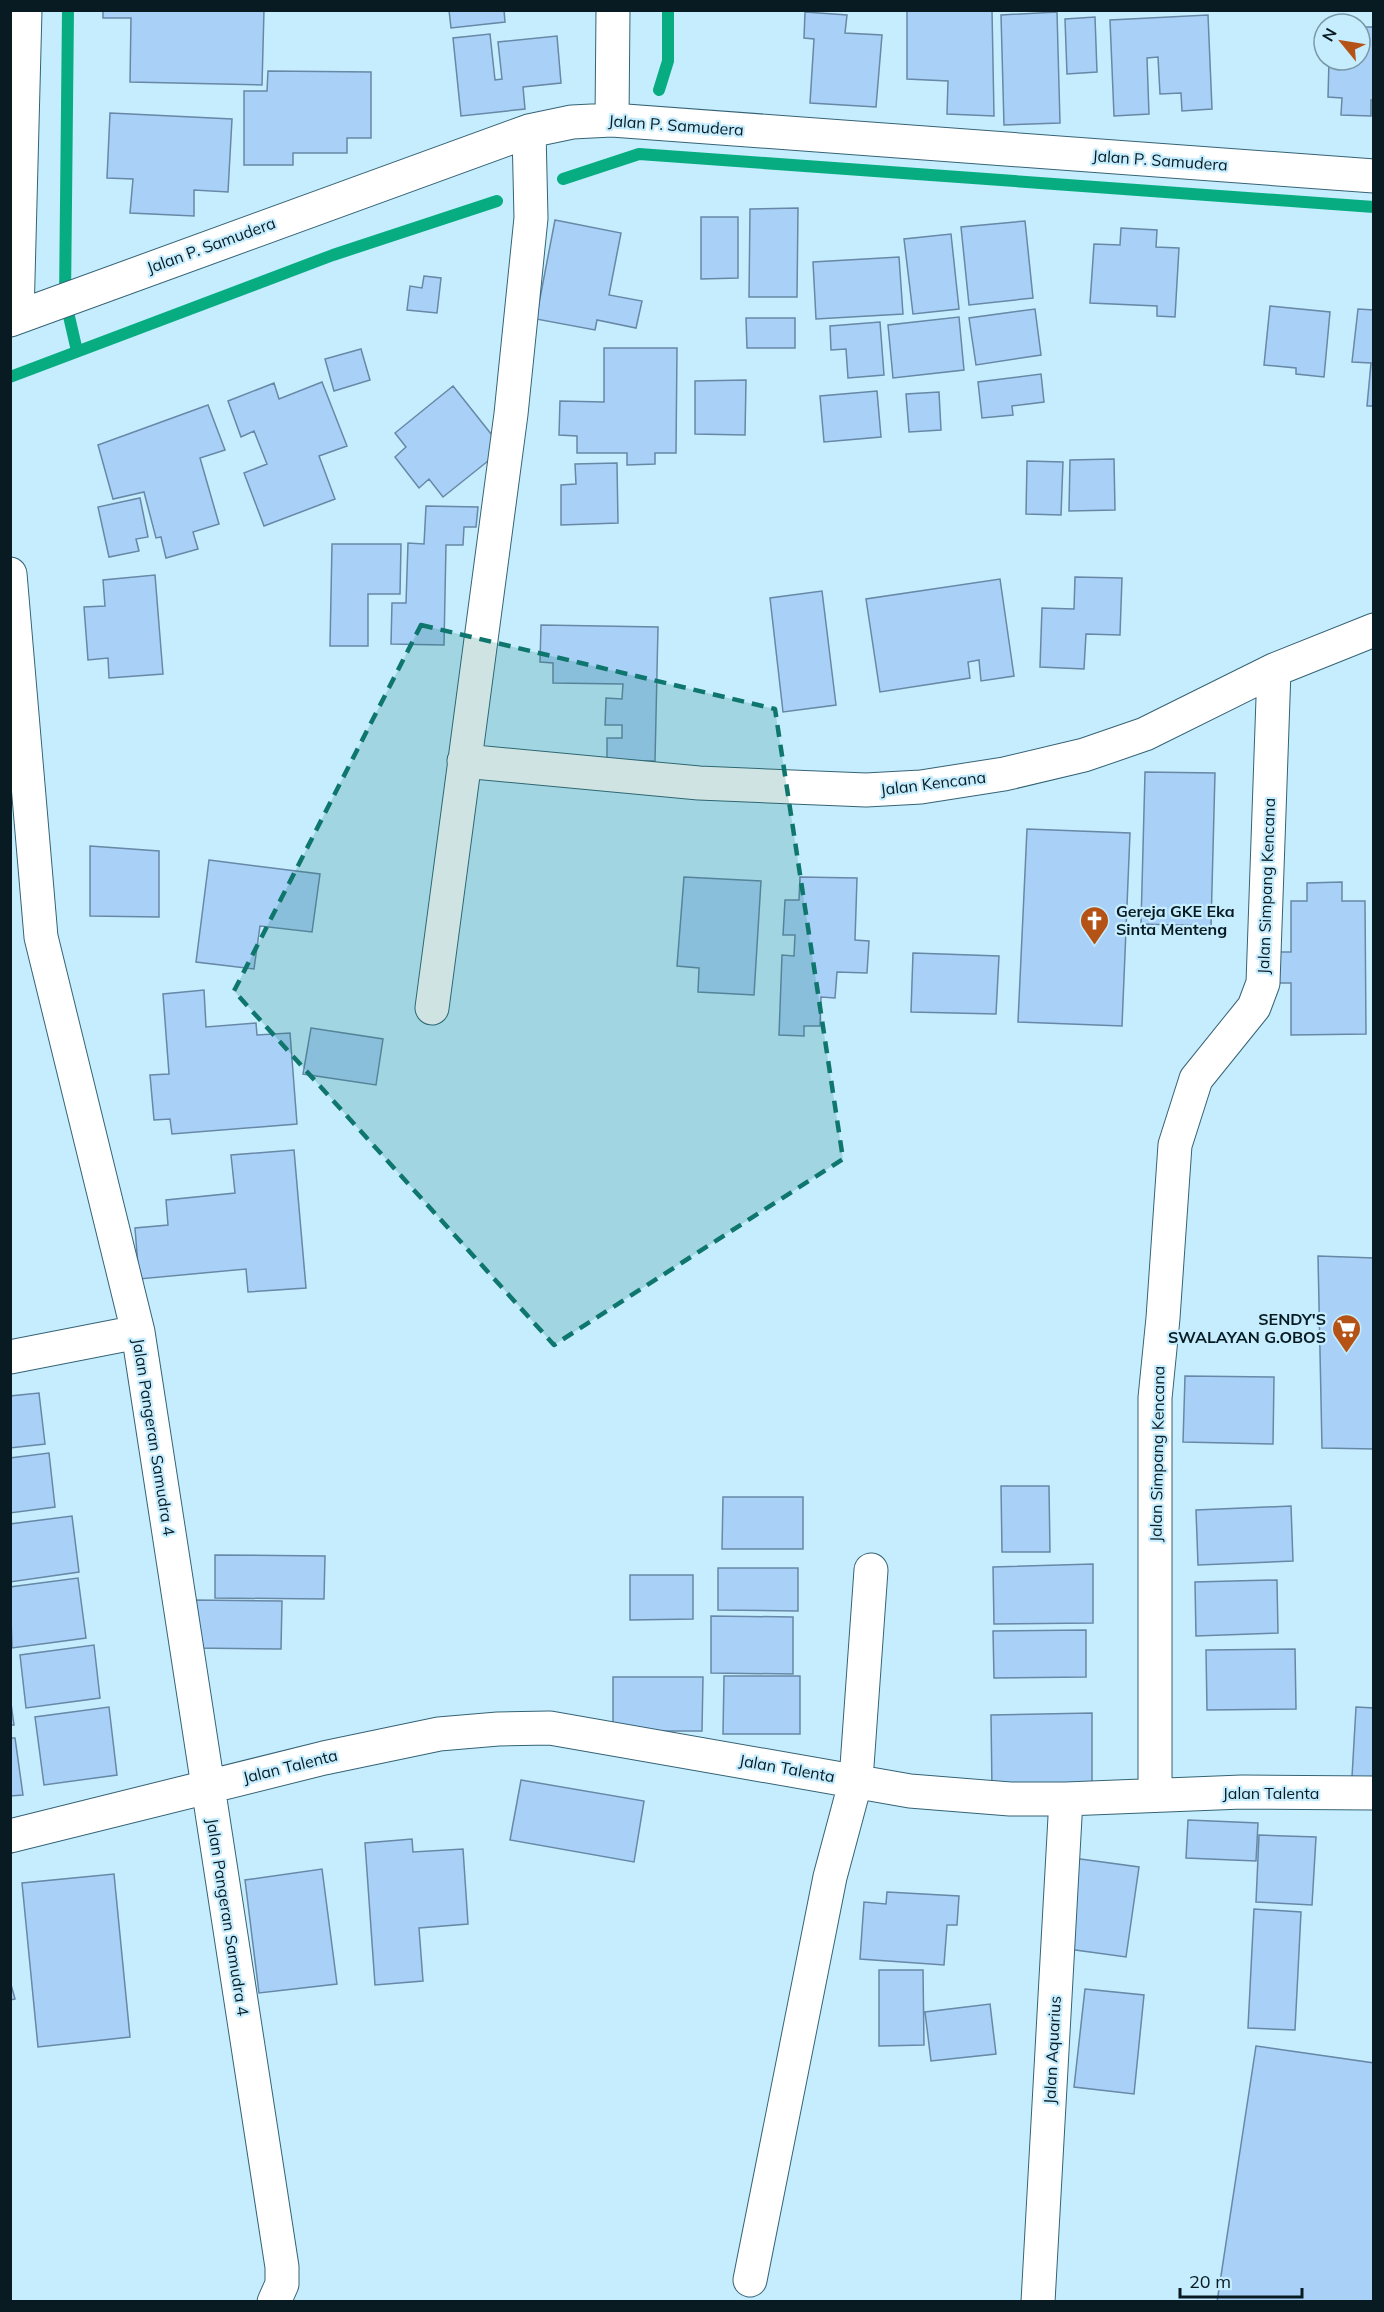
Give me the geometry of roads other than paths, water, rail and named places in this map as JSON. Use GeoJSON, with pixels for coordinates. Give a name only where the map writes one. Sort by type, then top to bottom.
{"type":"FeatureCollection","features":[{"type":"Feature","properties":{"kind":"street"},"geometry":{"type":"LineString","coordinates":[[14,318],[25,10]]}},
{"type":"Feature","properties":{"kind":"street"},"geometry":{"type":"LineString","coordinates":[[612,120],[613,10]]}},
{"type":"Feature","properties":{"kind":"street","name":"Jalan P. Samudera"},"geometry":{"type":"LineString","coordinates":[[14,318],[529,131],[572,122],[612,120],[1374,176]]}},
{"type":"Feature","properties":{"kind":"street"},"geometry":{"type":"LineString","coordinates":[[432,1008],[511,414],[531,218],[529,131]]}},
{"type":"Feature","properties":{"kind":"street","name":"Jalan Pangeran Samudra 4"},"geometry":{"type":"LineString","coordinates":[[10,574],[40,937],[138,1332],[282,2266],[282,2284],[274,2301]]}},
{"type":"Feature","properties":{"kind":"street","name":"Jalan Kencana"},"geometry":{"type":"LineString","coordinates":[[464,761],[723,785],[854,790],[921,788],[1004,774],[1084,755],[1145,734],[1274,670],[1374,630]]}},
{"type":"Feature","properties":{"kind":"street","name":"Jalan Simpang Kencana"},"geometry":{"type":"LineString","coordinates":[[1155,1795],[1155,1398],[1175,1144],[1196,1079],[1254,1007],[1263,982],[1274,670]]}},
{"type":"Feature","properties":{"kind":"street"},"geometry":{"type":"LineString","coordinates":[[10,1357],[138,1332]]}},
{"type":"Feature","properties":{"kind":"street"},"geometry":{"type":"LineString","coordinates":[[750,2280],[830,1877],[856,1780],[871,1570]]}},
{"type":"Feature","properties":{"kind":"street","name":"Jalan Talenta"},"geometry":{"type":"LineString","coordinates":[[10,1836],[324,1758],[439,1734],[498,1729],[550,1728],[921,1792],[1010,1799],[1242,1792],[1374,1793]]}},
{"type":"Feature","properties":{"kind":"street","name":"Jalan Aquarius"},"geometry":{"type":"LineString","coordinates":[[1038,2301],[1066,1799]]}},
{"type":"Feature","properties":{"kind":"waterway"},"geometry":{"type":"LineString","coordinates":[[68,10],[65,299],[77,351]]}},
{"type":"Feature","properties":{"kind":"waterway"},"geometry":{"type":"LineString","coordinates":[[659,90],[668,61],[668,10]]}},
{"type":"Feature","properties":{"kind":"waterway"},"geometry":{"type":"LineString","coordinates":[[563,179],[639,154],[1374,207]]}},
{"type":"Feature","properties":{"kind":"waterway"},"geometry":{"type":"LineString","coordinates":[[10,377],[333,255],[497,201]]}},
{"type":"Feature","properties":{"kind":"place","name":"Gereja GKE Eka Sinta Menteng"},"geometry":{"type":"Point","coordinates":[1095,946]}},
{"type":"Feature","properties":{"kind":"place","name":"SENDY'S SWALAYAN G.OBOS"},"geometry":{"type":"Point","coordinates":[1347,1354]}}]}
